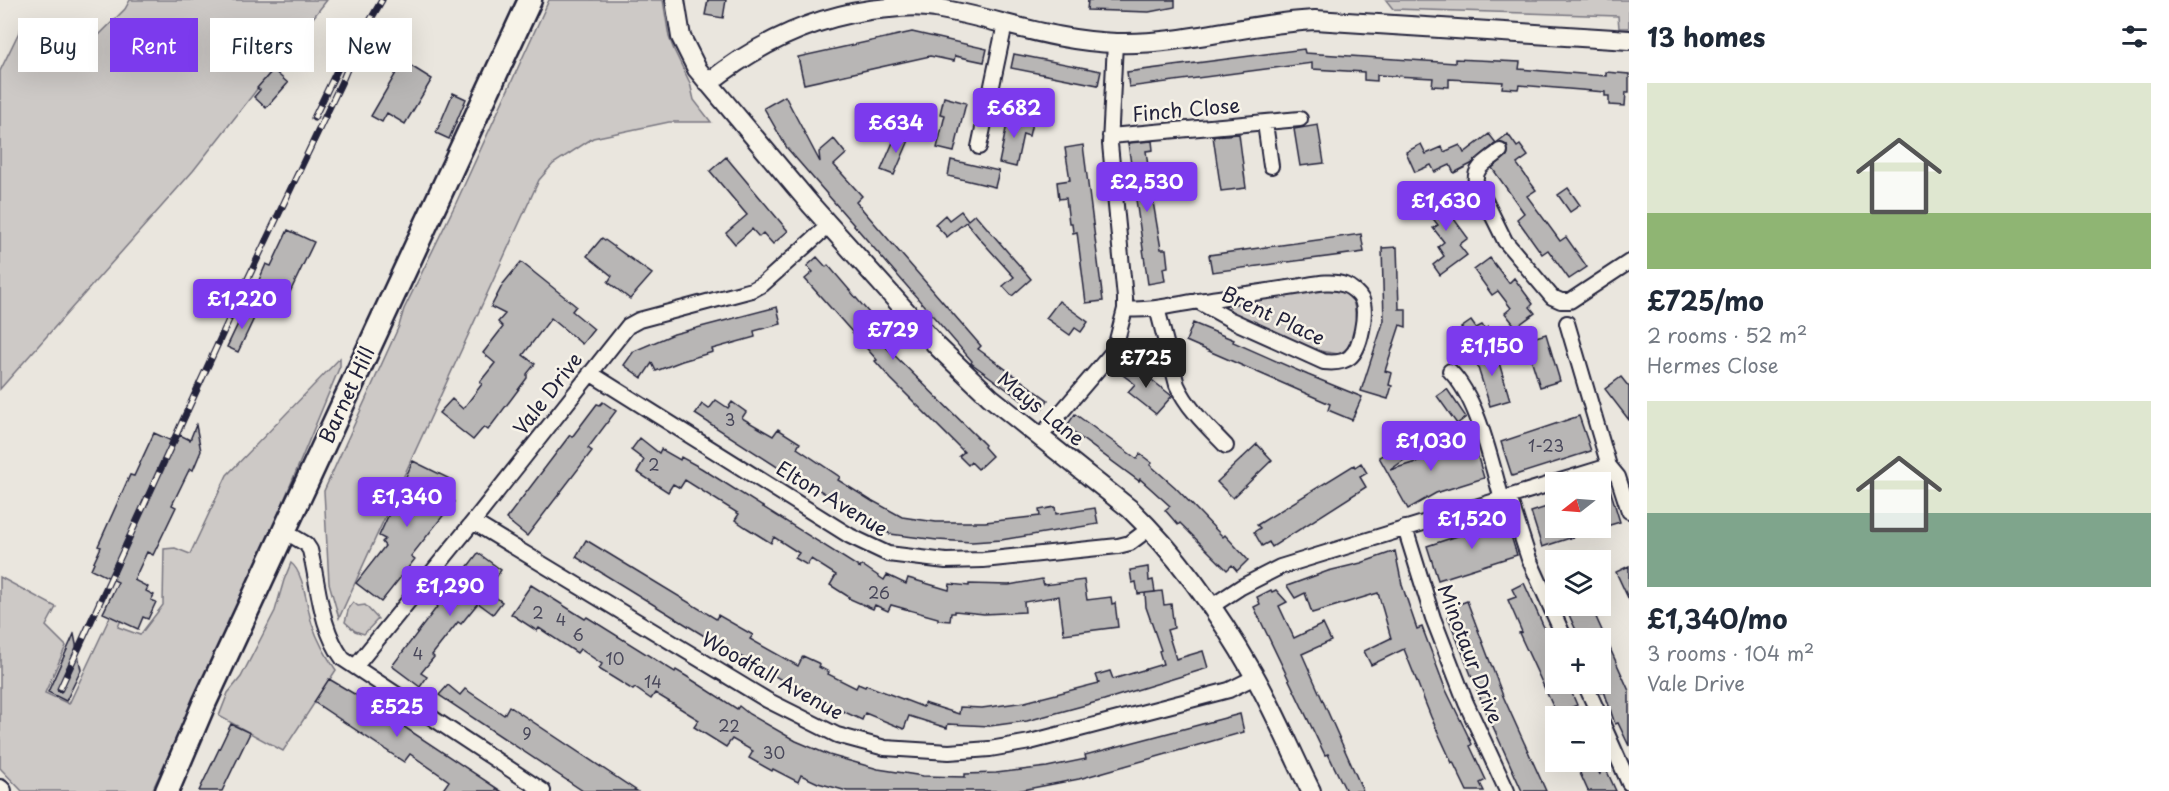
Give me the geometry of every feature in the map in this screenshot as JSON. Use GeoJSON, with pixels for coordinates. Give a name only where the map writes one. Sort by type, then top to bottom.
{"type":"FeatureCollection","features":[{"type":"Feature","properties":{"kind":"main road","name":"Barnet Hill"},"geometry":{"type":"LineString","coordinates":[[167,791],[204,704],[530,0]]}},
{"type":"Feature","properties":{"kind":"street","name":"Mays Lane"},"geometry":{"type":"LineString","coordinates":[[675,0],[681,37],[697,69],[829,225],[964,374],[1131,509],[1150,528],[1212,606],[1255,676],[1311,791]]}},
{"type":"Feature","properties":{"kind":"street"},"geometry":{"type":"LineString","coordinates":[[708,83],[747,54],[773,40],[812,24],[855,11],[900,3],[934,8],[1063,36],[1115,43],[1156,41],[1290,21],[1315,20],[1629,40]]}},
{"type":"Feature","properties":{"kind":"street"},"geometry":{"type":"LineString","coordinates":[[979,147],[1005,24]]}},
{"type":"Feature","properties":{"kind":"street"},"geometry":{"type":"LineString","coordinates":[[1115,43],[1110,136],[1125,309],[1117,340]]}},
{"type":"Feature","properties":{"kind":"street","name":"Finch Close"},"geometry":{"type":"LineString","coordinates":[[1110,136],[1300,118]]}},
{"type":"Feature","properties":{"kind":"street","name":"Finch Close"},"geometry":{"type":"LineString","coordinates":[[1265,123],[1270,166]]}},
{"type":"Feature","properties":{"kind":"street"},"geometry":{"type":"LineString","coordinates":[[1500,152],[1478,168],[1475,175],[1476,182],[1505,242],[1548,292],[1560,301],[1575,298],[1629,262]]}},
{"type":"Feature","properties":{"kind":"street","name":"Vale Drive"},"geometry":{"type":"LineString","coordinates":[[355,667],[628,326],[639,320],[752,290],[763,284],[829,225]]}},
{"type":"Feature","properties":{"kind":"street","name":"Brent Place"},"geometry":{"type":"LineString","coordinates":[[1125,309],[1157,308],[1197,302],[1337,283],[1346,285],[1358,294],[1364,310],[1358,347],[1345,361],[1330,363],[1231,320],[1197,302]]}},
{"type":"Feature","properties":{"kind":"street"},"geometry":{"type":"LineString","coordinates":[[1157,308],[1182,397],[1226,446]]}},
{"type":"Feature","properties":{"kind":"street"},"geometry":{"type":"LineString","coordinates":[[1567,323],[1609,466],[1618,477],[1629,511]]}},
{"type":"Feature","properties":{"kind":"street"},"geometry":{"type":"LineString","coordinates":[[1040,437],[1111,354]]}},
{"type":"Feature","properties":{"kind":"street"},"geometry":{"type":"LineString","coordinates":[[1450,372],[1461,382],[1473,404],[1528,559],[1560,628]]}},
{"type":"Feature","properties":{"kind":"street","name":"Elton Avenue"},"geometry":{"type":"LineString","coordinates":[[590,373],[850,536],[888,554],[946,561],[983,560],[1118,546],[1130,543],[1150,528]]}},
{"type":"Feature","properties":{"kind":"street"},"geometry":{"type":"LineString","coordinates":[[1212,606],[1241,586],[1280,567],[1609,466]]}},
{"type":"Feature","properties":{"kind":"street","name":"Woodfall Avenue"},"geometry":{"type":"LineString","coordinates":[[473,522],[767,700],[837,735],[885,748],[950,752],[990,749],[1030,742],[1229,690],[1255,676]]}},
{"type":"Feature","properties":{"kind":"street","name":"Minotaur Drive"},"geometry":{"type":"LineString","coordinates":[[1405,528],[1432,618],[1477,728],[1507,791]]}},
{"type":"Feature","properties":{"kind":"street"},"geometry":{"type":"LineString","coordinates":[[284,531],[306,544],[310,550],[318,594],[331,637],[336,650],[343,659],[543,791]]}},
{"type":"Feature","properties":{"kind":"street"},"geometry":{"type":"LineString","coordinates":[[1611,743],[1629,783]]}},
{"type":"Feature","properties":{"kind":"shaded area"},"geometry":{"type":"Polygon","coordinates":[[[130,0],[327,0],[313,18],[210,18],[210,72],[271,72],[193,171],[0,389],[0,71],[18,34],[18,72],[98,72],[98,36],[110,24],[110,72],[198,72],[198,18],[116,18],[130,0]]]}},
{"type":"Feature","properties":{"kind":"shaded area"},"geometry":{"type":"Polygon","coordinates":[[[549,0],[663,0],[669,37],[674,50],[690,83],[694,100],[711,122],[669,122],[593,138],[553,164],[539,180],[339,618],[329,583],[324,491],[399,326],[404,309],[456,203],[549,0]]]}},
{"type":"Feature","properties":{"kind":"shaded area"},"geometry":{"type":"Polygon","coordinates":[[[1386,0],[1629,0],[1629,28],[1619,28],[1618,16],[1393,9],[1386,0]]]}},
{"type":"Feature","properties":{"kind":"shaded area"},"geometry":{"type":"Polygon","coordinates":[[[1333,288],[1352,297],[1355,312],[1353,337],[1345,350],[1338,354],[1314,350],[1234,315],[1229,309],[1234,301],[1333,288]]]}},
{"type":"Feature","properties":{"kind":"shaded area"},"geometry":{"type":"Polygon","coordinates":[[[340,358],[340,366],[275,522],[152,791],[22,791],[0,768],[0,577],[56,607],[46,626],[66,646],[45,693],[69,704],[123,589],[132,594],[118,627],[140,635],[163,605],[164,549],[175,548],[190,554],[227,475],[340,358]]]}},
{"type":"Feature","properties":{"kind":"shaded area"},"geometry":{"type":"Polygon","coordinates":[[[291,563],[302,582],[317,636],[336,670],[283,751],[219,716],[228,693],[241,677],[275,611],[291,563]]]}},
{"type":"Feature","properties":{"kind":"shaded area"},"geometry":{"type":"Polygon","coordinates":[[[353,602],[358,606],[365,605],[378,619],[364,634],[355,631],[345,622],[349,607],[353,602]]]}},
{"type":"Feature","properties":{"kind":"building"},"geometry":{"type":"Polygon","coordinates":[[[708,0],[726,0],[723,18],[705,15],[708,0]]]}},
{"type":"Feature","properties":{"kind":"building"},"geometry":{"type":"Polygon","coordinates":[[[1088,0],[1175,0],[1175,7],[1149,12],[1087,10],[1088,0]]]}},
{"type":"Feature","properties":{"kind":"building"},"geometry":{"type":"Polygon","coordinates":[[[912,32],[987,49],[984,62],[955,56],[954,61],[930,56],[804,84],[798,57],[912,32]]]}},
{"type":"Feature","properties":{"kind":"building"},"geometry":{"type":"Polygon","coordinates":[[[1304,49],[1305,53],[1455,63],[1455,59],[1520,62],[1519,69],[1606,76],[1606,72],[1629,74],[1629,92],[1626,92],[1625,106],[1609,105],[1609,96],[1605,96],[1605,92],[1519,85],[1518,89],[1502,88],[1503,82],[1449,79],[1449,87],[1432,86],[1433,78],[1377,75],[1377,81],[1364,80],[1364,72],[1312,69],[1312,63],[1129,87],[1127,72],[1304,49]]]}},
{"type":"Feature","properties":{"kind":"building"},"geometry":{"type":"Polygon","coordinates":[[[1014,54],[1101,71],[1098,85],[1011,68],[1014,54]]]}},
{"type":"Feature","properties":{"kind":"building"},"geometry":{"type":"Polygon","coordinates":[[[412,67],[432,79],[405,124],[387,113],[382,122],[371,116],[397,72],[412,72],[412,67]]]}},
{"type":"Feature","properties":{"kind":"building"},"geometry":{"type":"Polygon","coordinates":[[[271,72],[275,72],[288,83],[266,108],[254,97],[260,90],[257,88],[271,72]]]}},
{"type":"Feature","properties":{"kind":"building"},"geometry":{"type":"Polygon","coordinates":[[[453,93],[466,99],[449,139],[436,133],[453,93]]]}},
{"type":"Feature","properties":{"kind":"building"},"geometry":{"type":"Polygon","coordinates":[[[785,96],[820,162],[819,152],[834,139],[846,154],[834,165],[862,196],[856,202],[981,346],[978,349],[1048,400],[1041,411],[1036,411],[971,363],[972,361],[787,148],[764,108],[785,96]]]}},
{"type":"Feature","properties":{"kind":"building"},"geometry":{"type":"Polygon","coordinates":[[[944,97],[966,103],[954,152],[937,148],[945,115],[940,114],[944,97]]]}},
{"type":"Feature","properties":{"kind":"building"},"geometry":{"type":"Polygon","coordinates":[[[1009,114],[1033,119],[1029,136],[1023,134],[1016,167],[999,163],[1009,114]]]}},
{"type":"Feature","properties":{"kind":"building"},"geometry":{"type":"Polygon","coordinates":[[[1318,125],[1324,163],[1300,166],[1294,129],[1318,125]]]}},
{"type":"Feature","properties":{"kind":"building"},"geometry":{"type":"Polygon","coordinates":[[[897,133],[910,138],[894,175],[881,170],[897,133]]]}},
{"type":"Feature","properties":{"kind":"building"},"geometry":{"type":"Polygon","coordinates":[[[1239,134],[1246,188],[1221,191],[1213,136],[1239,134]]]}},
{"type":"Feature","properties":{"kind":"building"},"geometry":{"type":"Polygon","coordinates":[[[1489,134],[1496,143],[1508,134],[1517,147],[1520,145],[1528,156],[1517,164],[1536,190],[1527,196],[1560,241],[1566,237],[1587,267],[1569,279],[1548,250],[1542,254],[1517,219],[1524,213],[1492,168],[1508,155],[1507,145],[1499,142],[1495,144],[1471,164],[1454,173],[1450,165],[1435,172],[1431,165],[1415,172],[1406,152],[1421,144],[1426,154],[1442,147],[1444,152],[1460,145],[1464,153],[1489,134]]]}},
{"type":"Feature","properties":{"kind":"building"},"geometry":{"type":"Polygon","coordinates":[[[1152,141],[1153,150],[1146,151],[1161,249],[1166,249],[1168,267],[1163,268],[1165,281],[1148,284],[1128,143],[1152,141]]]}},
{"type":"Feature","properties":{"kind":"building"},"geometry":{"type":"Polygon","coordinates":[[[1083,145],[1103,301],[1086,303],[1077,232],[1073,233],[1072,223],[1069,223],[1066,198],[1059,199],[1057,182],[1070,180],[1065,148],[1083,145]]]}},
{"type":"Feature","properties":{"kind":"building"},"geometry":{"type":"Polygon","coordinates":[[[726,157],[788,231],[773,244],[763,233],[759,237],[752,229],[735,244],[726,233],[747,215],[710,171],[726,157]]]}},
{"type":"Feature","properties":{"kind":"building"},"geometry":{"type":"Polygon","coordinates":[[[951,160],[999,171],[995,187],[948,176],[951,160]]]}},
{"type":"Feature","properties":{"kind":"building"},"geometry":{"type":"Polygon","coordinates":[[[1568,188],[1580,205],[1570,212],[1558,195],[1568,188]]]}},
{"type":"Feature","properties":{"kind":"building"},"geometry":{"type":"Polygon","coordinates":[[[1437,190],[1454,213],[1451,215],[1468,238],[1459,245],[1467,255],[1440,275],[1433,265],[1444,256],[1438,247],[1444,242],[1433,228],[1438,225],[1421,203],[1437,190]]]}},
{"type":"Feature","properties":{"kind":"building"},"geometry":{"type":"Polygon","coordinates":[[[961,211],[968,220],[975,214],[1031,279],[1012,296],[1003,286],[1014,277],[967,221],[947,237],[935,224],[945,215],[949,220],[961,211]]]}},
{"type":"Feature","properties":{"kind":"building"},"geometry":{"type":"Polygon","coordinates":[[[288,230],[314,242],[280,313],[254,301],[264,282],[259,280],[266,264],[271,266],[288,230]]]}},
{"type":"Feature","properties":{"kind":"building"},"geometry":{"type":"Polygon","coordinates":[[[1361,234],[1364,252],[1212,272],[1209,255],[1361,234]]]}},
{"type":"Feature","properties":{"kind":"building"},"geometry":{"type":"Polygon","coordinates":[[[602,238],[652,274],[630,299],[608,282],[612,276],[587,256],[602,238]]]}},
{"type":"Feature","properties":{"kind":"building"},"geometry":{"type":"Polygon","coordinates":[[[1397,247],[1399,309],[1406,309],[1406,327],[1400,325],[1385,371],[1392,373],[1389,385],[1392,386],[1388,399],[1361,391],[1384,320],[1382,248],[1397,247]]]}},
{"type":"Feature","properties":{"kind":"building"},"geometry":{"type":"Polygon","coordinates":[[[817,257],[826,267],[828,265],[887,334],[880,341],[985,445],[984,447],[992,456],[978,469],[971,462],[968,465],[959,456],[964,452],[891,379],[805,279],[813,272],[807,266],[817,257]]]}},
{"type":"Feature","properties":{"kind":"building"},"geometry":{"type":"Polygon","coordinates":[[[1490,258],[1509,283],[1514,278],[1533,304],[1530,307],[1535,313],[1516,327],[1505,313],[1511,308],[1498,291],[1492,295],[1474,270],[1490,258]]]}},
{"type":"Feature","properties":{"kind":"building"},"geometry":{"type":"Polygon","coordinates":[[[521,262],[576,306],[572,311],[594,329],[582,344],[551,318],[523,355],[535,364],[527,374],[527,378],[488,430],[484,427],[473,440],[439,413],[452,399],[463,409],[495,363],[483,353],[503,327],[498,322],[505,314],[491,307],[503,284],[521,262]]]}},
{"type":"Feature","properties":{"kind":"building"},"geometry":{"type":"Polygon","coordinates":[[[1059,301],[1088,322],[1081,332],[1075,328],[1070,335],[1046,318],[1059,301]]]}},
{"type":"Feature","properties":{"kind":"building"},"geometry":{"type":"Polygon","coordinates":[[[777,307],[781,324],[754,331],[755,337],[712,349],[713,352],[656,371],[652,363],[642,378],[624,365],[634,351],[674,334],[777,307]]]}},
{"type":"Feature","properties":{"kind":"building"},"geometry":{"type":"Polygon","coordinates":[[[245,309],[256,314],[238,352],[227,347],[245,309]]]}},
{"type":"Feature","properties":{"kind":"building"},"geometry":{"type":"Polygon","coordinates":[[[1471,321],[1476,328],[1482,325],[1485,329],[1488,327],[1493,344],[1480,353],[1461,328],[1471,321]]]}},
{"type":"Feature","properties":{"kind":"building"},"geometry":{"type":"Polygon","coordinates":[[[1193,323],[1362,397],[1352,420],[1328,410],[1330,404],[1186,341],[1193,323]]]}},
{"type":"Feature","properties":{"kind":"building"},"geometry":{"type":"Polygon","coordinates":[[[1546,334],[1560,381],[1540,387],[1526,340],[1546,334]]]}},
{"type":"Feature","properties":{"kind":"building"},"geometry":{"type":"Polygon","coordinates":[[[1495,349],[1510,400],[1490,406],[1474,355],[1495,349]]]}},
{"type":"Feature","properties":{"kind":"building"},"geometry":{"type":"Polygon","coordinates":[[[1134,361],[1146,370],[1143,373],[1172,396],[1156,414],[1128,392],[1135,384],[1123,375],[1134,361]]]}},
{"type":"Feature","properties":{"kind":"building"},"geometry":{"type":"Polygon","coordinates":[[[1621,377],[1629,387],[1629,420],[1605,389],[1621,377]]]}},
{"type":"Feature","properties":{"kind":"building"},"geometry":{"type":"Polygon","coordinates":[[[1447,389],[1466,417],[1457,424],[1437,396],[1447,389]]]}},
{"type":"Feature","properties":{"kind":"building"},"geometry":{"type":"Polygon","coordinates":[[[716,400],[728,408],[732,402],[746,412],[742,418],[773,436],[778,429],[800,443],[797,448],[840,477],[838,480],[902,517],[936,522],[985,522],[1040,516],[1039,510],[1055,507],[1056,514],[1095,508],[1098,524],[1001,540],[972,542],[890,534],[784,468],[782,470],[695,414],[702,404],[709,409],[716,400]]]}},
{"type":"Feature","properties":{"kind":"building"},"geometry":{"type":"Polygon","coordinates":[[[603,402],[616,411],[588,448],[592,451],[527,536],[506,519],[570,435],[572,437],[597,404],[600,405],[603,402]]]}},
{"type":"Feature","properties":{"kind":"building"},"geometry":{"type":"Polygon","coordinates":[[[1075,414],[1137,459],[1140,454],[1152,463],[1150,465],[1175,487],[1223,537],[1225,535],[1248,560],[1237,571],[1232,565],[1227,570],[1180,523],[1178,525],[1165,510],[1170,506],[1140,479],[1139,481],[1066,427],[1075,414]]]}},
{"type":"Feature","properties":{"kind":"building"},"geometry":{"type":"Polygon","coordinates":[[[1579,416],[1591,451],[1512,476],[1501,442],[1579,416]]]}},
{"type":"Feature","properties":{"kind":"building"},"geometry":{"type":"Polygon","coordinates":[[[196,425],[201,451],[193,470],[190,468],[172,505],[176,507],[153,555],[147,552],[134,580],[148,587],[146,591],[154,595],[151,600],[156,602],[148,619],[143,617],[138,629],[103,613],[118,582],[91,569],[101,547],[98,546],[130,475],[134,476],[154,433],[176,443],[180,435],[190,440],[196,425]]]}},
{"type":"Feature","properties":{"kind":"building"},"geometry":{"type":"Polygon","coordinates":[[[640,438],[659,453],[661,449],[701,468],[860,568],[862,565],[884,580],[887,575],[906,584],[908,578],[949,590],[950,584],[1009,585],[1042,579],[1044,585],[1084,580],[1087,600],[1111,597],[1112,604],[1115,603],[1118,627],[1064,634],[1059,596],[1024,602],[1025,612],[984,614],[955,611],[951,613],[950,621],[938,620],[938,618],[891,605],[888,611],[875,605],[873,609],[848,598],[830,585],[836,575],[811,559],[807,565],[795,558],[799,553],[774,537],[771,543],[747,528],[735,520],[739,514],[685,480],[680,488],[673,484],[668,492],[637,472],[644,460],[631,450],[640,438]]]}},
{"type":"Feature","properties":{"kind":"building"},"geometry":{"type":"Polygon","coordinates":[[[1408,441],[1414,453],[1390,470],[1474,444],[1484,478],[1436,493],[1408,509],[1379,457],[1408,441]]]}},
{"type":"Feature","properties":{"kind":"building"},"geometry":{"type":"Polygon","coordinates":[[[1257,444],[1272,460],[1233,498],[1217,482],[1257,444]]]}},
{"type":"Feature","properties":{"kind":"building"},"geometry":{"type":"Polygon","coordinates":[[[413,461],[452,480],[445,495],[454,502],[411,556],[415,559],[381,602],[356,583],[385,546],[382,542],[385,539],[379,536],[413,461]]]}},
{"type":"Feature","properties":{"kind":"building"},"geometry":{"type":"Polygon","coordinates":[[[1361,463],[1367,473],[1360,477],[1366,487],[1272,547],[1269,542],[1262,546],[1254,532],[1260,528],[1257,525],[1354,465],[1355,467],[1361,463]]]}},
{"type":"Feature","properties":{"kind":"building"},"geometry":{"type":"Polygon","coordinates":[[[1611,492],[1620,522],[1611,525],[1611,492]]]}},
{"type":"Feature","properties":{"kind":"building"},"geometry":{"type":"Polygon","coordinates":[[[1545,508],[1545,538],[1570,538],[1542,547],[1531,512],[1545,508]]]}},
{"type":"Feature","properties":{"kind":"building"},"geometry":{"type":"Polygon","coordinates":[[[1506,520],[1517,555],[1438,580],[1427,546],[1506,520]]]}},
{"type":"Feature","properties":{"kind":"building"},"geometry":{"type":"Polygon","coordinates":[[[586,540],[716,619],[718,615],[753,635],[750,639],[798,666],[803,656],[820,664],[819,667],[829,672],[828,674],[856,688],[858,684],[865,687],[866,685],[923,707],[924,703],[959,714],[960,707],[982,708],[1025,702],[1099,683],[1096,675],[1110,671],[1113,679],[1163,664],[1159,651],[1161,650],[1146,607],[1145,593],[1138,594],[1136,582],[1132,583],[1130,570],[1148,567],[1149,581],[1153,580],[1155,592],[1162,591],[1164,605],[1171,604],[1174,628],[1167,630],[1176,659],[1203,651],[1208,668],[1027,721],[990,726],[948,724],[947,728],[909,716],[904,729],[865,713],[862,720],[788,686],[789,684],[706,637],[576,557],[586,540]]]}},
{"type":"Feature","properties":{"kind":"building"},"geometry":{"type":"Polygon","coordinates":[[[1395,551],[1402,585],[1417,629],[1422,627],[1445,688],[1472,744],[1470,746],[1486,780],[1480,783],[1484,791],[1467,791],[1431,717],[1404,649],[1371,665],[1364,651],[1391,638],[1378,593],[1312,613],[1305,593],[1295,598],[1287,586],[1395,551]]]}},
{"type":"Feature","properties":{"kind":"building"},"geometry":{"type":"Polygon","coordinates":[[[478,553],[501,570],[487,591],[502,602],[493,614],[478,603],[461,624],[458,622],[421,673],[427,677],[420,687],[392,666],[478,553]]]}},
{"type":"Feature","properties":{"kind":"building"},"geometry":{"type":"Polygon","coordinates":[[[1629,566],[1629,600],[1616,572],[1629,566]]]}},
{"type":"Feature","properties":{"kind":"building"},"geometry":{"type":"Polygon","coordinates":[[[1524,583],[1545,630],[1545,689],[1519,633],[1522,632],[1508,600],[1516,597],[1512,589],[1524,583]]]}},
{"type":"Feature","properties":{"kind":"building"},"geometry":{"type":"Polygon","coordinates":[[[531,585],[675,672],[676,670],[686,676],[737,709],[739,706],[796,741],[829,755],[878,769],[923,776],[965,777],[965,774],[1047,767],[1086,759],[1085,755],[1240,714],[1244,732],[1079,779],[1017,791],[847,791],[818,783],[801,775],[798,782],[749,758],[753,751],[732,739],[726,747],[694,727],[699,720],[678,707],[655,693],[651,699],[635,688],[633,690],[599,669],[602,664],[580,649],[577,653],[539,628],[537,631],[511,614],[531,585]]]}},
{"type":"Feature","properties":{"kind":"building"},"geometry":{"type":"Polygon","coordinates":[[[1271,590],[1272,592],[1276,590],[1287,602],[1279,606],[1294,638],[1323,624],[1331,641],[1302,654],[1363,791],[1346,791],[1328,754],[1325,755],[1254,607],[1260,604],[1257,597],[1271,590]]]}},
{"type":"Feature","properties":{"kind":"building"},"geometry":{"type":"Polygon","coordinates":[[[1467,601],[1503,696],[1546,791],[1522,791],[1481,700],[1448,617],[1455,614],[1452,607],[1467,601]]]}},
{"type":"Feature","properties":{"kind":"building"},"geometry":{"type":"Polygon","coordinates":[[[1570,616],[1595,616],[1601,628],[1575,628],[1570,616]]]}},
{"type":"Feature","properties":{"kind":"building"},"geometry":{"type":"Polygon","coordinates":[[[74,634],[81,670],[66,701],[48,692],[74,634]]]}},
{"type":"Feature","properties":{"kind":"building"},"geometry":{"type":"Polygon","coordinates":[[[1611,651],[1629,691],[1629,746],[1618,723],[1615,724],[1611,706],[1605,694],[1611,694],[1611,651]]]}},
{"type":"Feature","properties":{"kind":"building"},"geometry":{"type":"Polygon","coordinates":[[[329,679],[501,791],[442,791],[449,781],[410,754],[404,762],[314,702],[329,679]]]}},
{"type":"Feature","properties":{"kind":"building"},"geometry":{"type":"Polygon","coordinates":[[[448,685],[460,695],[465,689],[504,715],[509,706],[637,791],[583,791],[439,695],[448,685]]]}},
{"type":"Feature","properties":{"kind":"building"},"geometry":{"type":"Polygon","coordinates":[[[1547,694],[1572,694],[1577,705],[1575,706],[1553,706],[1547,694]]]}},
{"type":"Feature","properties":{"kind":"building"},"geometry":{"type":"Polygon","coordinates":[[[231,724],[250,733],[222,791],[199,791],[231,724]]]}},
{"type":"Feature","properties":{"kind":"building"},"geometry":{"type":"Polygon","coordinates":[[[1579,772],[1599,772],[1600,775],[1600,772],[1607,772],[1616,791],[1588,791],[1579,772]]]}},
{"type":"Feature","properties":{"kind":"railway"},"geometry":{"type":"LineString","coordinates":[[60,689],[360,38],[382,0]]}},
{"type":"Feature","properties":{"kind":"railway"},"geometry":{"type":"LineString","coordinates":[[314,118],[336,72]]}}]}
